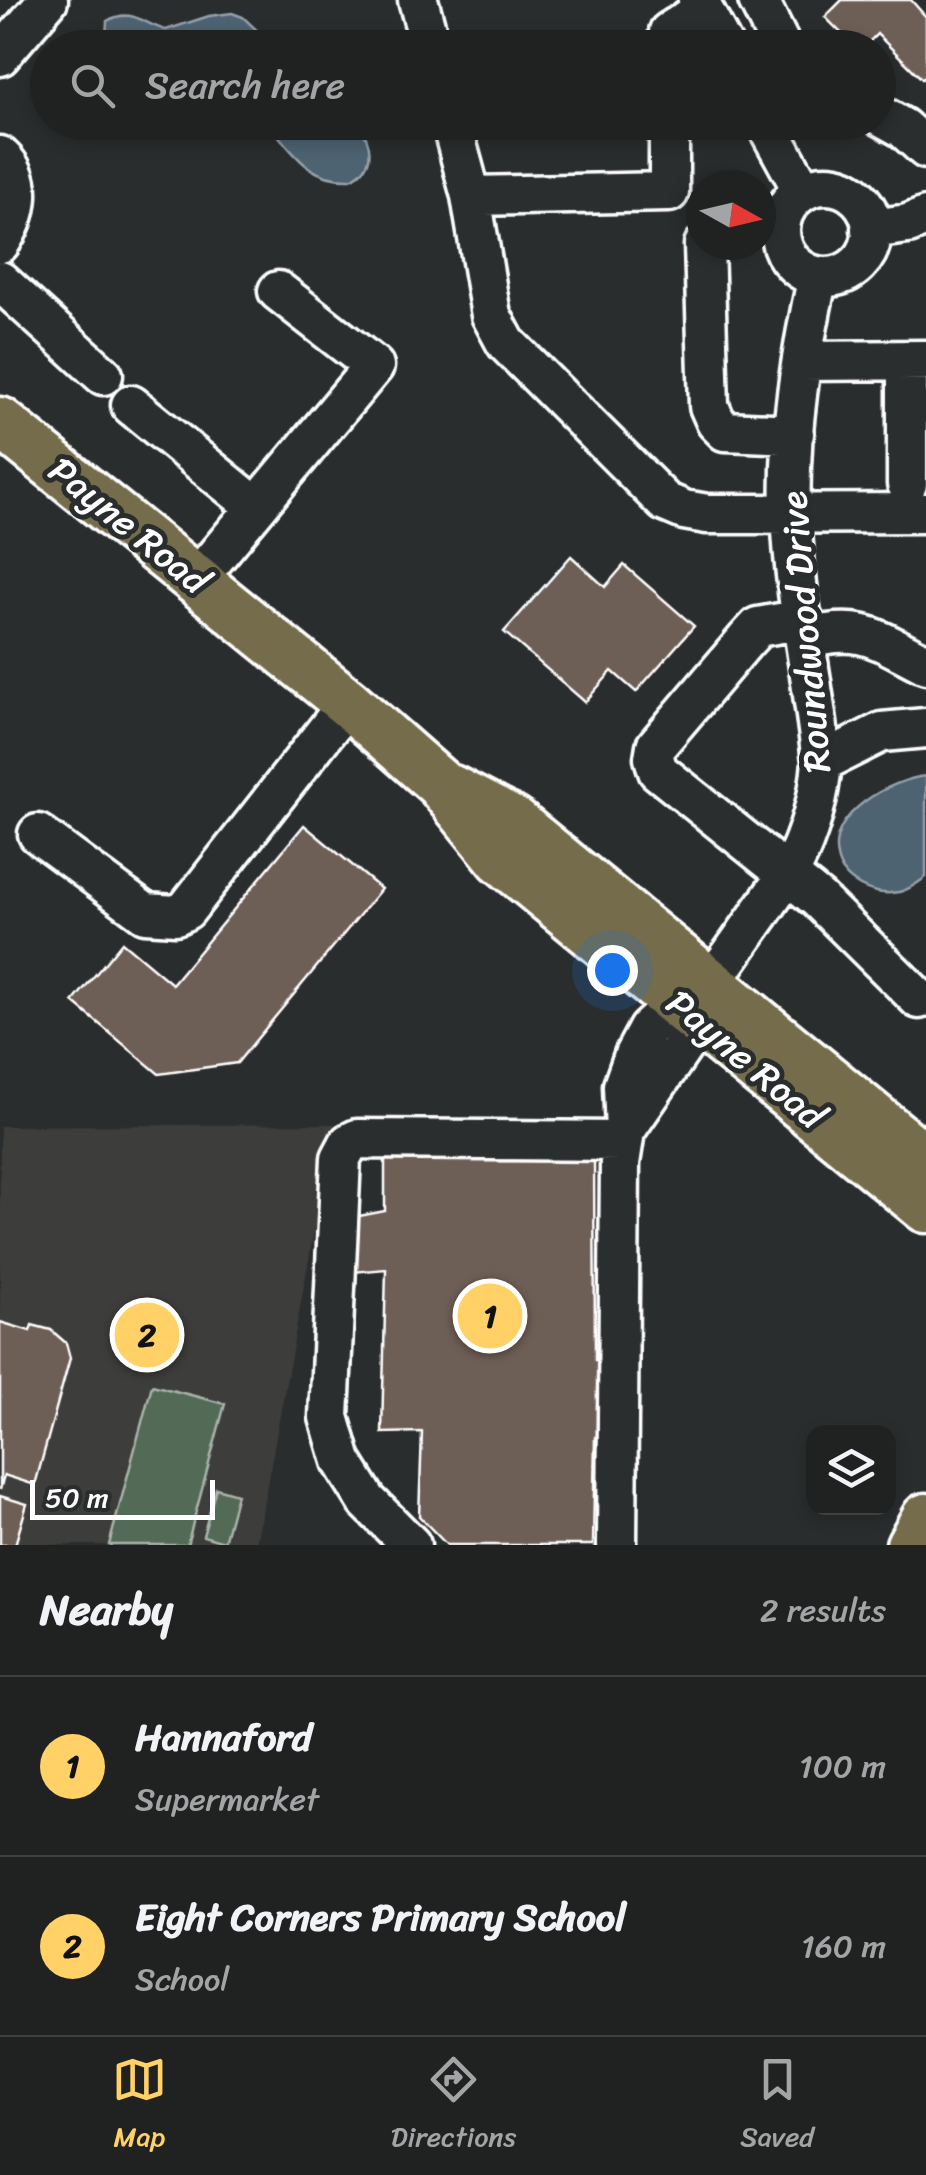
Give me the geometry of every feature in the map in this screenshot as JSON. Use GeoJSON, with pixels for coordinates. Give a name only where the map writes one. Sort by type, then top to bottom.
{"type":"FeatureCollection","features":[{"type":"Feature","properties":{"kind":"main road","name":"Payne Road"},"geometry":{"type":"LineString","coordinates":[[0,422],[348,703],[440,784],[501,860],[926,1160]]}},
{"type":"Feature","properties":{"kind":"main road","name":"Payne Road"},"geometry":{"type":"LineString","coordinates":[[701,998],[926,1208]]}},
{"type":"Feature","properties":{"kind":"main road"},"geometry":{"type":"LineString","coordinates":[[911,1545],[926,1518]]}},
{"type":"Feature","properties":{"kind":"street"},"geometry":{"type":"LineString","coordinates":[[418,0],[426,30]]}},
{"type":"Feature","properties":{"kind":"street"},"geometry":{"type":"LineString","coordinates":[[758,0],[773,30]]}},
{"type":"Feature","properties":{"kind":"street"},"geometry":{"type":"LineString","coordinates":[[672,30],[701,5],[714,30]]}},
{"type":"Feature","properties":{"kind":"street"},"geometry":{"type":"LineString","coordinates":[[0,56],[29,7]]}},
{"type":"Feature","properties":{"kind":"street"},"geometry":{"type":"LineString","coordinates":[[896,124],[926,149]]}},
{"type":"Feature","properties":{"kind":"street"},"geometry":{"type":"LineString","coordinates":[[456,140],[471,196],[492,315],[506,342],[665,502],[707,514],[791,514],[916,499],[916,360],[803,361]]}},
{"type":"Feature","properties":{"kind":"street"},"geometry":{"type":"LineString","coordinates":[[669,140],[670,206],[686,227]]}},
{"type":"Feature","properties":{"kind":"street"},"geometry":{"type":"LineString","coordinates":[[775,140],[803,192]]}},
{"type":"Feature","properties":{"kind":"street"},"geometry":{"type":"LineString","coordinates":[[0,156],[18,184],[16,210],[0,243]]}},
{"type":"Feature","properties":{"kind":"street"},"geometry":{"type":"LineString","coordinates":[[776,223],[803,192],[828,185],[848,191],[863,204],[872,229],[869,246],[856,266],[842,274],[818,276],[806,272],[790,260],[776,237]]}},
{"type":"Feature","properties":{"kind":"street"},"geometry":{"type":"LineString","coordinates":[[471,196],[669,192]]}},
{"type":"Feature","properties":{"kind":"street"},"geometry":{"type":"LineString","coordinates":[[872,229],[926,217]]}},
{"type":"Feature","properties":{"kind":"street"},"geometry":{"type":"LineString","coordinates":[[704,260],[708,392],[716,422],[725,431],[794,434]]}},
{"type":"Feature","properties":{"kind":"street","name":"Roundwood Drive"},"geometry":{"type":"LineString","coordinates":[[624,1136],[686,1042],[701,998],[788,874],[811,822],[822,762],[791,514],[794,434],[818,276]]}},
{"type":"Feature","properties":{"kind":"street"},"geometry":{"type":"LineString","coordinates":[[0,282],[103,375]]}},
{"type":"Feature","properties":{"kind":"street"},"geometry":{"type":"LineString","coordinates":[[197,579],[374,366],[278,290]]}},
{"type":"Feature","properties":{"kind":"street"},"geometry":{"type":"LineString","coordinates":[[131,405],[256,508]]}},
{"type":"Feature","properties":{"kind":"street"},"geometry":{"type":"LineString","coordinates":[[920,1000],[838,916],[669,783],[658,771],[654,758],[656,746],[758,628],[856,632],[926,664]]}},
{"type":"Feature","properties":{"kind":"street"},"geometry":{"type":"LineString","coordinates":[[38,834],[146,914],[176,915],[186,910],[348,703]]}},
{"type":"Feature","properties":{"kind":"street"},"geometry":{"type":"LineString","coordinates":[[822,762],[882,732],[926,728]]}},
{"type":"Feature","properties":{"kind":"street"},"geometry":{"type":"LineString","coordinates":[[411,1545],[367,1501],[342,1461],[329,1417],[340,1178],[345,1148],[357,1139],[624,1136],[617,1545]]}},
{"type":"Feature","properties":{"kind":"shaded area"},"geometry":{"type":"Polygon","coordinates":[[[334,1124],[256,1545],[0,1545],[0,1126],[334,1124]]]}},
{"type":"Feature","properties":{"kind":"green space"},"geometry":{"type":"Polygon","coordinates":[[[152,1385],[225,1404],[187,1545],[109,1545],[152,1385]]]}},
{"type":"Feature","properties":{"kind":"green space"},"geometry":{"type":"Polygon","coordinates":[[[216,1488],[237,1494],[224,1542],[203,1536],[216,1488]]]}},
{"type":"Feature","properties":{"kind":"water"},"geometry":{"type":"Polygon","coordinates":[[[232,13],[257,30],[166,30],[232,13]]]}},
{"type":"Feature","properties":{"kind":"water"},"geometry":{"type":"Polygon","coordinates":[[[116,17],[137,18],[166,30],[106,30],[107,21],[116,17]]]}},
{"type":"Feature","properties":{"kind":"water"},"geometry":{"type":"Polygon","coordinates":[[[282,140],[367,140],[369,146],[365,168],[351,179],[323,175],[302,162],[282,140]]]}},
{"type":"Feature","properties":{"kind":"water"},"geometry":{"type":"Polygon","coordinates":[[[926,776],[926,877],[906,890],[889,893],[870,890],[852,881],[837,857],[842,826],[865,801],[880,792],[926,776]]]}},
{"type":"Feature","properties":{"kind":"building"},"geometry":{"type":"Polygon","coordinates":[[[842,0],[911,0],[926,17],[926,75],[922,79],[896,53],[896,30],[838,30],[825,17],[842,0]]]}},
{"type":"Feature","properties":{"kind":"building"},"geometry":{"type":"Polygon","coordinates":[[[571,556],[605,587],[624,565],[694,626],[636,692],[612,671],[585,702],[504,632],[571,556]]]}},
{"type":"Feature","properties":{"kind":"building"},"geometry":{"type":"Polygon","coordinates":[[[304,825],[381,889],[237,1063],[159,1074],[73,1002],[122,942],[172,984],[304,825]]]}},
{"type":"Feature","properties":{"kind":"building"},"geometry":{"type":"Polygon","coordinates":[[[385,1148],[594,1149],[595,1360],[602,1360],[601,1437],[595,1437],[593,1545],[447,1545],[419,1516],[422,1432],[382,1433],[386,1269],[353,1272],[354,1217],[385,1211],[385,1148]]]}},
{"type":"Feature","properties":{"kind":"building"},"geometry":{"type":"Polygon","coordinates":[[[0,1322],[30,1331],[32,1325],[51,1330],[66,1343],[70,1358],[35,1485],[4,1475],[0,1490],[0,1322]]]}},
{"type":"Feature","properties":{"kind":"building"},"geometry":{"type":"Polygon","coordinates":[[[0,1496],[27,1504],[15,1545],[0,1545],[0,1496]]]}},
{"type":"Feature","properties":{"kind":"place","name":"Hannaford"},"geometry":{"type":"Point","coordinates":[490,1316]}},
{"type":"Feature","properties":{"kind":"place","name":"Eight Corners Primary School"},"geometry":{"type":"Point","coordinates":[147,1335]}}]}
